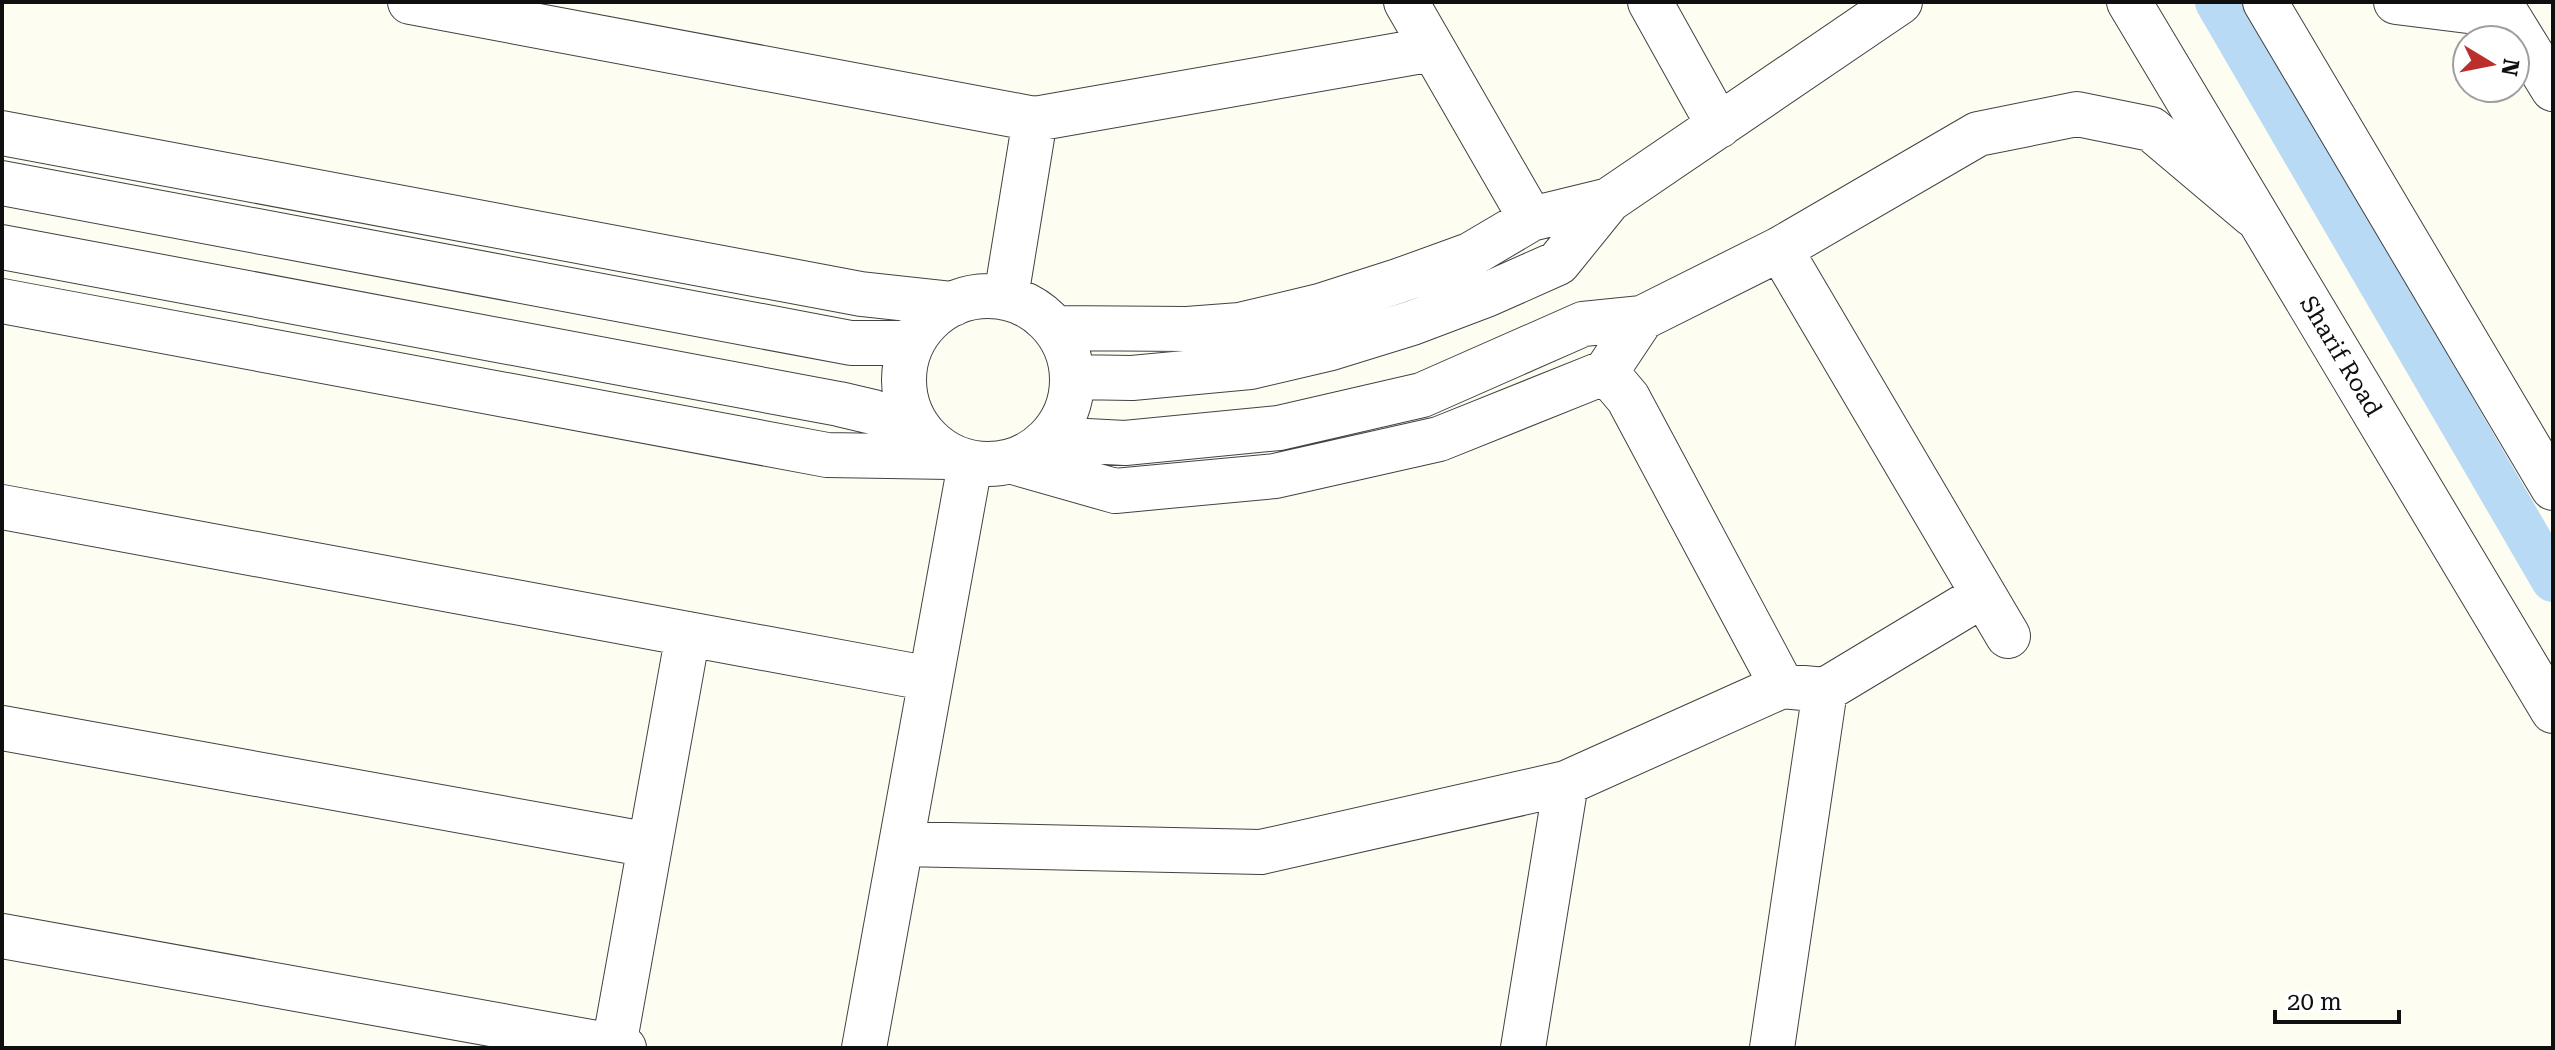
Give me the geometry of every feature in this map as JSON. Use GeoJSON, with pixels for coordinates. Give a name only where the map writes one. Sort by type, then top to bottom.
{"type":"FeatureCollection","features":[{"type":"Feature","properties":{"kind":"street"},"geometry":{"type":"LineString","coordinates":[[410,2],[1035,119],[1433,49]]}},
{"type":"Feature","properties":{"kind":"street"},"geometry":{"type":"LineString","coordinates":[[1406,2],[1531,219]]}},
{"type":"Feature","properties":{"kind":"street"},"geometry":{"type":"LineString","coordinates":[[1650,2],[1719,126]]}},
{"type":"Feature","properties":{"kind":"street"},"geometry":{"type":"LineString","coordinates":[[1072,377],[1132,378],[1250,367],[1331,348],[1412,323],[1558,263],[1609,200],[1900,2]]}},
{"type":"Feature","properties":{"kind":"street","name":"Sharif Road"},"geometry":{"type":"LineString","coordinates":[[2129,2],[2553,711]]}},
{"type":"Feature","properties":{"kind":"street"},"geometry":{"type":"LineString","coordinates":[[2265,2],[2553,488]]}},
{"type":"Feature","properties":{"kind":"street"},"geometry":{"type":"LineString","coordinates":[[2396,2],[2508,16],[2553,89]]}},
{"type":"Feature","properties":{"kind":"street"},"geometry":{"type":"LineString","coordinates":[[1049,439],[1125,443],[1279,428],[1422,395],[1583,324],[1642,318],[1780,249],[1978,134],[2077,114],[2151,129],[2262,223]]}},
{"type":"Feature","properties":{"kind":"street"},"geometry":{"type":"LineString","coordinates":[[1006,297],[1035,119]]}},
{"type":"Feature","properties":{"kind":"street"},"geometry":{"type":"LineString","coordinates":[[2,133],[861,294],[953,304]]}},
{"type":"Feature","properties":{"kind":"street"},"geometry":{"type":"LineString","coordinates":[[2,183],[851,343],[912,343]]}},
{"type":"Feature","properties":{"kind":"street"},"geometry":{"type":"LineString","coordinates":[[1054,328],[1187,329],[1240,325],[1320,306],[1427,271],[1470,255],[1531,219],[1609,200]]}},
{"type":"Feature","properties":{"kind":"street"},"geometry":{"type":"LineString","coordinates":[[2,247],[839,404],[918,428]]}},
{"type":"Feature","properties":{"kind":"street"},"geometry":{"type":"LineString","coordinates":[[1780,249],[2008,636]]}},
{"type":"Feature","properties":{"kind":"street"},"geometry":{"type":"LineString","coordinates":[[2,301],[827,455],[960,460],[992,465],[1013,462],[1033,453],[1049,439],[1062,421],[1071,397],[1069,355],[1054,328],[1027,305],[1006,297],[984,295],[942,309],[924,324],[912,343],[905,364],[903,386],[908,408],[918,428],[932,444],[960,460]]}},
{"type":"Feature","properties":{"kind":"street"},"geometry":{"type":"LineString","coordinates":[[1013,462],[1115,491],[1275,476],[1439,439],[1606,372],[1642,318]]}},
{"type":"Feature","properties":{"kind":"street"},"geometry":{"type":"LineString","coordinates":[[1606,372],[1628,398],[1782,686]]}},
{"type":"Feature","properties":{"kind":"street"},"geometry":{"type":"LineString","coordinates":[[864,1048],[931,679],[960,460]]}},
{"type":"Feature","properties":{"kind":"street"},"geometry":{"type":"LineString","coordinates":[[2,507],[931,679]]}},
{"type":"Feature","properties":{"kind":"street"},"geometry":{"type":"LineString","coordinates":[[901,844],[1261,852],[1566,783],[1782,686],[1825,690],[1983,595]]}},
{"type":"Feature","properties":{"kind":"street"},"geometry":{"type":"LineString","coordinates":[[2,936],[619,1047],[650,845],[688,634]]}},
{"type":"Feature","properties":{"kind":"street"},"geometry":{"type":"LineString","coordinates":[[1772,1048],[1825,690]]}},
{"type":"Feature","properties":{"kind":"street"},"geometry":{"type":"LineString","coordinates":[[2,728],[650,845]]}},
{"type":"Feature","properties":{"kind":"street"},"geometry":{"type":"LineString","coordinates":[[1523,1048],[1566,783]]}},
{"type":"Feature","properties":{"kind":"waterway"},"geometry":{"type":"LineString","coordinates":[[2217,2],[2553,580]]}}]}
